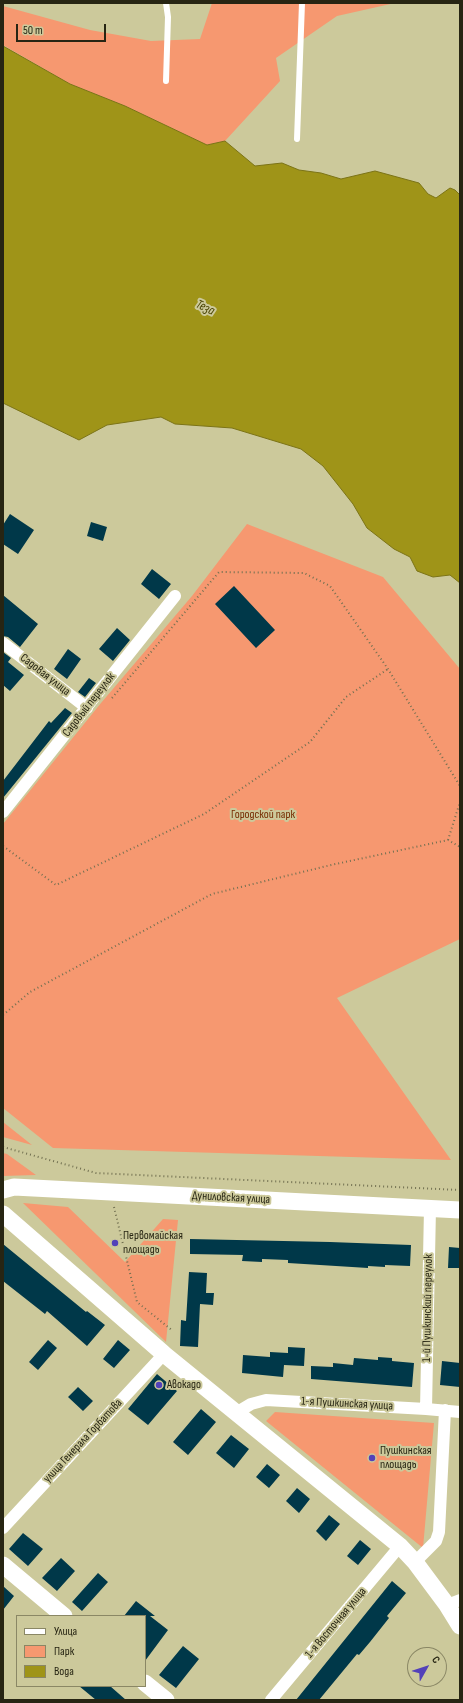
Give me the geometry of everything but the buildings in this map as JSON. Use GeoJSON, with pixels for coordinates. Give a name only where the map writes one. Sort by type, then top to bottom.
{"type":"FeatureCollection","features":[{"type":"Feature","properties":{"kind":"main road","name":"Дуниловская улица"},"geometry":{"type":"LineString","coordinates":[[3,1190],[14,1187],[460,1210]]}},
{"type":"Feature","properties":{"kind":"main road"},"geometry":{"type":"LineString","coordinates":[[3,1214],[164,1354],[400,1546],[454,1602],[460,1626]]}},
{"type":"Feature","properties":{"kind":"main road"},"geometry":{"type":"LineString","coordinates":[[3,1565],[63,1615]]}},
{"type":"Feature","properties":{"kind":"main road"},"geometry":{"type":"LineString","coordinates":[[146,1684],[166,1700]]}},
{"type":"Feature","properties":{"kind":"street","name":"Садовый переулок"},"geometry":{"type":"LineString","coordinates":[[3,812],[175,596]]}},
{"type":"Feature","properties":{"kind":"street","name":"Садовая улица"},"geometry":{"type":"LineString","coordinates":[[3,643],[87,708]]}},
{"type":"Feature","properties":{"kind":"street","name":"1-й Пушкинский переулок"},"geometry":{"type":"LineString","coordinates":[[426,1409],[430,1208]]}},
{"type":"Feature","properties":{"kind":"street","name":"улица Генерала Горбатова"},"geometry":{"type":"LineString","coordinates":[[3,1528],[164,1354]]}},
{"type":"Feature","properties":{"kind":"street","name":"1-я Пушкинская улица"},"geometry":{"type":"LineString","coordinates":[[236,1413],[251,1404],[266,1400],[460,1412]]}},
{"type":"Feature","properties":{"kind":"street"},"geometry":{"type":"LineString","coordinates":[[415,1562],[436,1541],[439,1532],[446,1410]]}},
{"type":"Feature","properties":{"kind":"street","name":"1-я Восточная улица"},"geometry":{"type":"LineString","coordinates":[[271,1700],[400,1546]]}},
{"type":"Feature","properties":{"kind":"lane"},"geometry":{"type":"LineString","coordinates":[[166,3],[168,17],[166,81]]}},
{"type":"Feature","properties":{"kind":"lane"},"geometry":{"type":"LineString","coordinates":[[297,139],[302,3]]}},
{"type":"Feature","properties":{"kind":"path"},"geometry":{"type":"LineString","coordinates":[[112,698],[219,572],[304,573],[330,586],[388,669],[460,786]]}},
{"type":"Feature","properties":{"kind":"path"},"geometry":{"type":"LineString","coordinates":[[3,846],[56,885],[204,814],[310,742],[346,697],[388,669]]}},
{"type":"Feature","properties":{"kind":"path"},"geometry":{"type":"LineString","coordinates":[[448,840],[460,802]]}},
{"type":"Feature","properties":{"kind":"path"},"geometry":{"type":"LineString","coordinates":[[3,1015],[30,992],[212,894],[331,865],[448,840],[460,846]]}},
{"type":"Feature","properties":{"kind":"path"},"geometry":{"type":"LineString","coordinates":[[3,1147],[96,1173],[460,1190]]}},
{"type":"Feature","properties":{"kind":"path"},"geometry":{"type":"LineString","coordinates":[[111,1174],[111,1192],[137,1302],[173,1331]]}},
{"type":"Feature","properties":{"kind":"green space"},"geometry":{"type":"Polygon","coordinates":[[[212,3],[395,3],[337,16],[276,58],[280,81],[225,141],[207,145],[125,106],[70,84],[3,45],[3,6],[90,30],[151,41],[200,39],[212,3]]]}},
{"type":"Feature","properties":{"kind":"green space","name":"Городской парк"},"geometry":{"type":"Polygon","coordinates":[[[247,524],[383,577],[460,669],[460,939],[337,998],[451,1160],[53,1148],[3,1108],[3,824],[101,703],[192,596],[247,524]]]}},
{"type":"Feature","properties":{"kind":"green space"},"geometry":{"type":"Polygon","coordinates":[[[3,1122],[32,1145],[3,1137],[3,1122]]]}},
{"type":"Feature","properties":{"kind":"green space"},"geometry":{"type":"Polygon","coordinates":[[[3,1153],[7,1154],[36,1175],[3,1176],[3,1153]]]}},
{"type":"Feature","properties":{"kind":"green space"},"geometry":{"type":"Polygon","coordinates":[[[23,1203],[68,1207],[125,1262],[163,1219],[178,1220],[166,1342],[23,1203]]]}},
{"type":"Feature","properties":{"kind":"green space"},"geometry":{"type":"Polygon","coordinates":[[[275,1412],[434,1423],[423,1548],[266,1421],[275,1412]]]}},
{"type":"Feature","properties":{"kind":"water","name":"Теза"},"geometry":{"type":"Polygon","coordinates":[[[3,46],[70,84],[125,106],[207,145],[225,141],[255,166],[282,163],[299,170],[321,173],[341,179],[375,171],[419,183],[428,194],[436,198],[450,188],[455,190],[460,195],[460,583],[450,575],[433,577],[417,571],[410,557],[394,549],[367,528],[353,504],[323,466],[301,449],[232,428],[175,424],[161,417],[107,425],[79,440],[3,403],[3,46]]]}},
{"type":"Feature","properties":{"kind":"place","name":"Первомайская площадь"},"geometry":{"type":"Point","coordinates":[115,1243]}},
{"type":"Feature","properties":{"kind":"place","name":"Авокадо"},"geometry":{"type":"Point","coordinates":[159,1385]}},
{"type":"Feature","properties":{"kind":"place","name":"Пушкинская площадь"},"geometry":{"type":"Point","coordinates":[372,1458]}}]}
